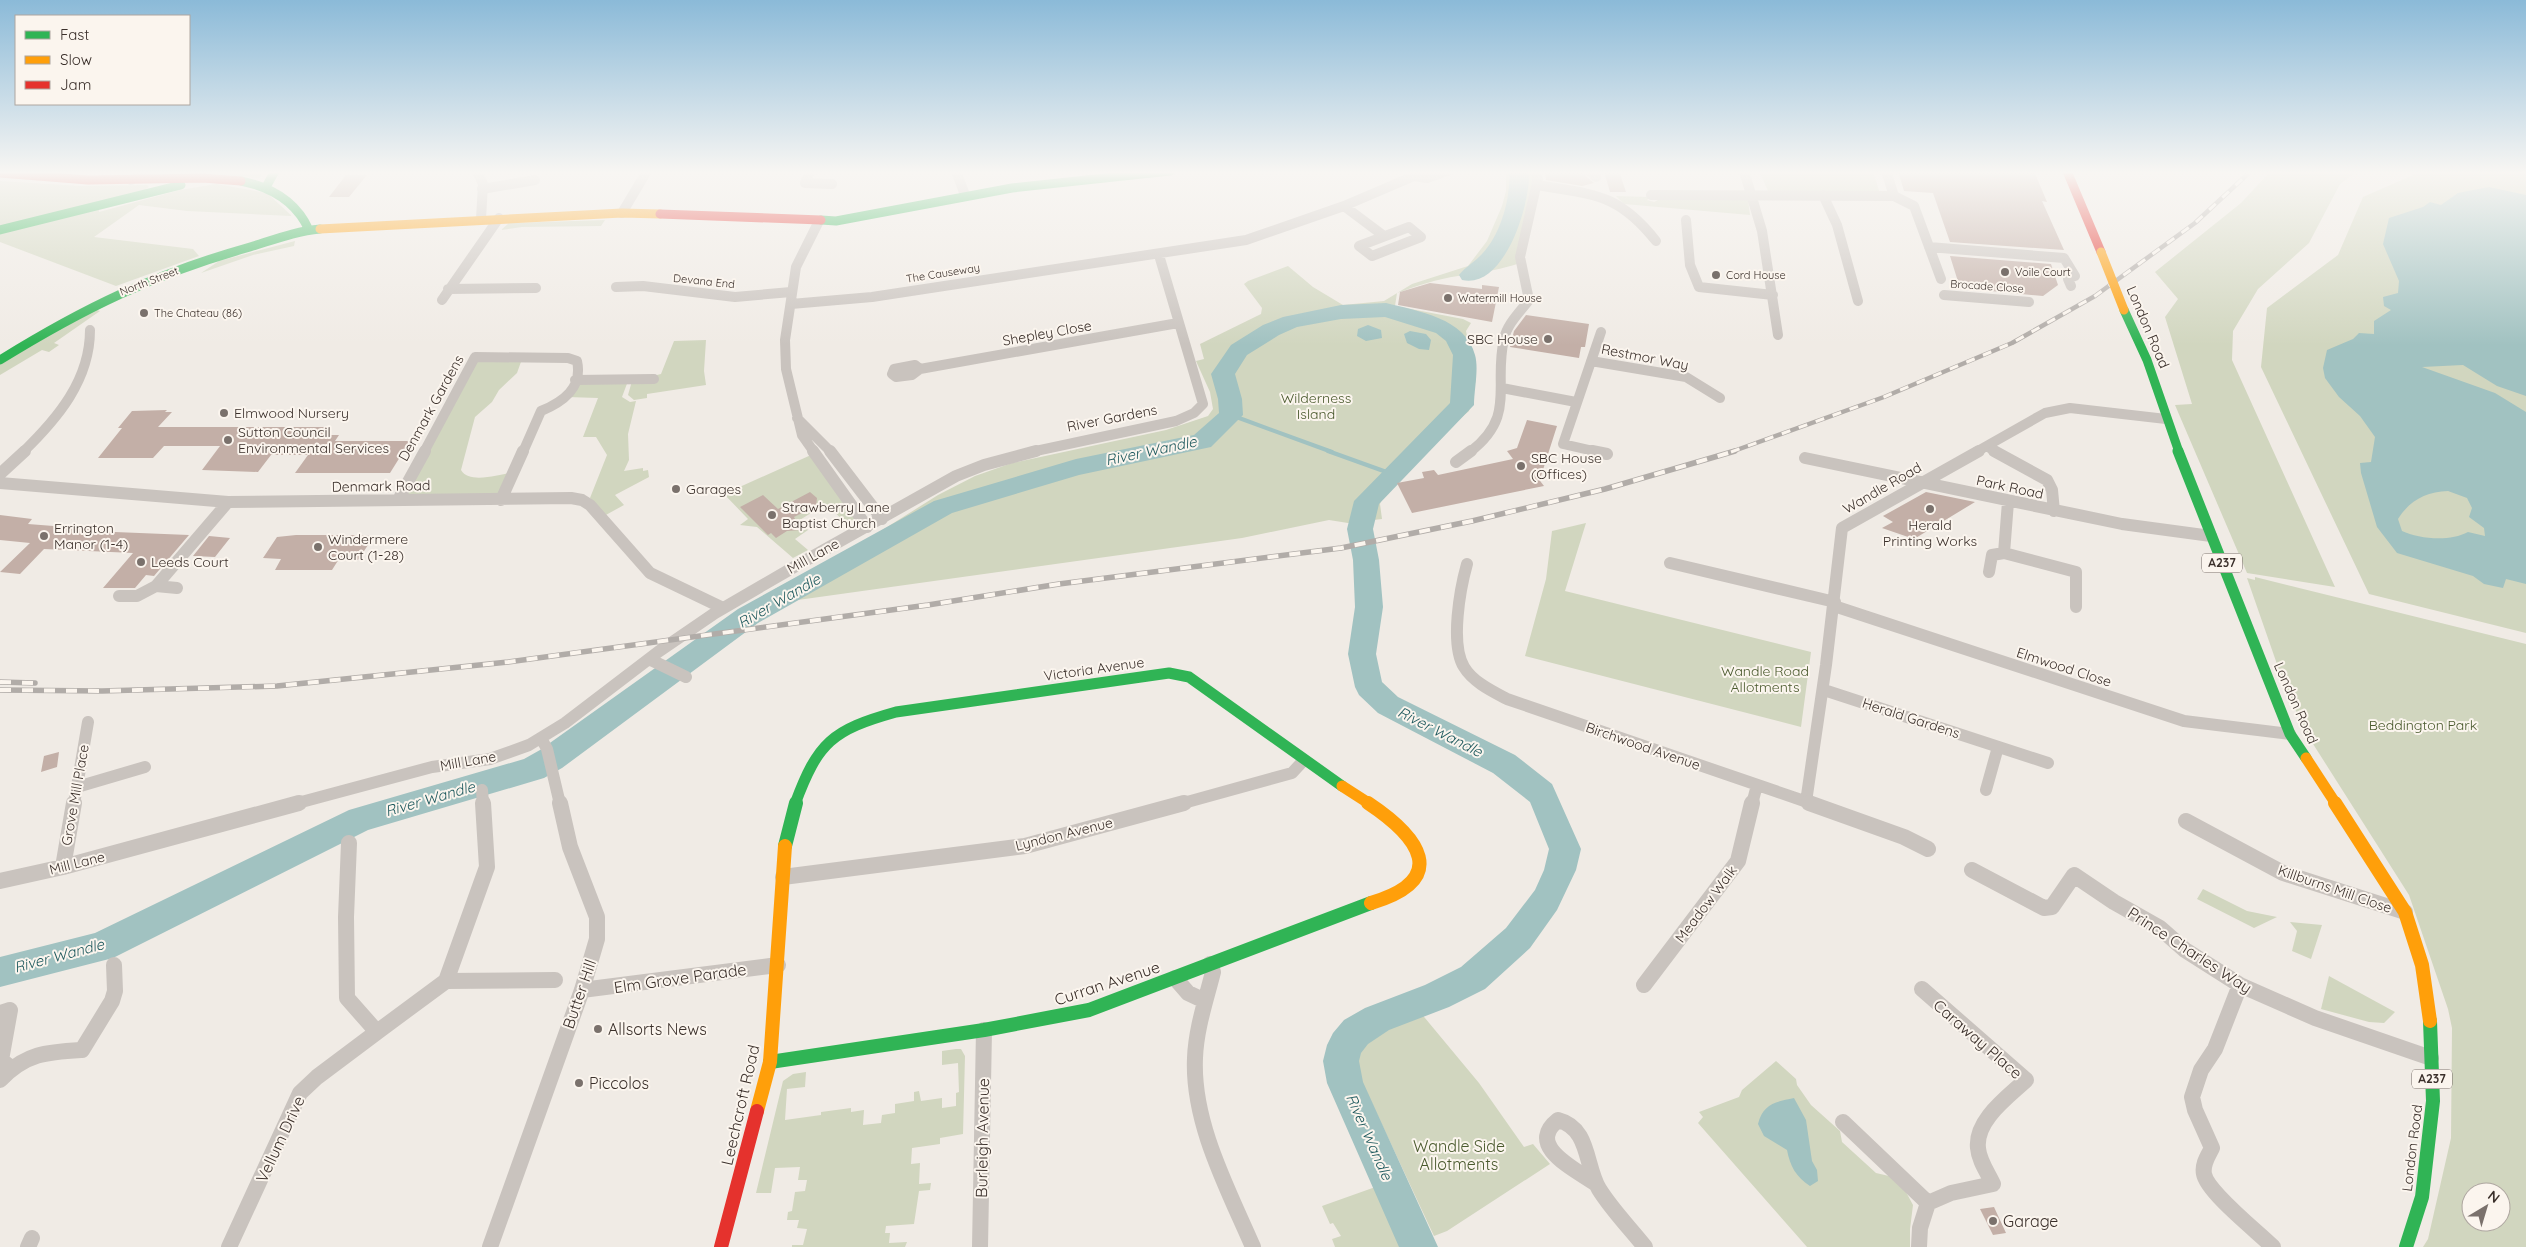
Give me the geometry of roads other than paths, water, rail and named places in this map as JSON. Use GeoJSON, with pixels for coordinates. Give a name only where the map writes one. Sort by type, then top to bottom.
{"type":"FeatureCollection","features":[{"type":"Feature","properties":{"kind":"main road","name":"North Street"},"geometry":{"type":"LineString","coordinates":[[0,360],[75,314],[129,288],[208,259],[309,230],[322,229]]}},
{"type":"Feature","properties":{"kind":"main road","name":"London Road"},"geometry":{"type":"LineString","coordinates":[[2091,229],[2124,310],[2147,360],[2166,419],[2290,734],[2378,867],[2405,912],[2416,939],[2430,1008],[2433,1101],[2422,1197],[2406,1247]]}},
{"type":"Feature","properties":{"kind":"main road","name":"Victoria Avenue"},"geometry":{"type":"LineString","coordinates":[[783,877],[785,843],[804,780],[826,743],[875,717],[896,712],[1169,673],[1188,677],[1399,826],[1417,843],[1421,864],[1416,878],[1410,886]]}},
{"type":"Feature","properties":{"kind":"main road","name":"Leechcroft Road"},"geometry":{"type":"LineString","coordinates":[[721,1247],[770,1062],[783,877]]}},
{"type":"Feature","properties":{"kind":"main road","name":"Curran Avenue"},"geometry":{"type":"LineString","coordinates":[[770,1062],[984,1030],[1089,1010],[1398,893],[1410,886]]}},
{"type":"Feature","properties":{"kind":"street"},"geometry":{"type":"LineString","coordinates":[[442,300],[491,229]]}},
{"type":"Feature","properties":{"kind":"street"},"geometry":{"type":"LineString","coordinates":[[815,229],[796,267],[790,292],[792,304],[785,340],[785,356],[802,434],[867,528]]}},
{"type":"Feature","properties":{"kind":"street","name":"The Causeway"},"geometry":{"type":"LineString","coordinates":[[792,304],[872,297],[1159,255],[1261,237],[1282,229]]}},
{"type":"Feature","properties":{"kind":"street"},"geometry":{"type":"LineString","coordinates":[[1375,229],[1384,236]]}},
{"type":"Feature","properties":{"kind":"street"},"geometry":{"type":"LineString","coordinates":[[1403,229],[1359,246],[1372,256],[1422,237],[1412,229]]}},
{"type":"Feature","properties":{"kind":"street"},"geometry":{"type":"LineString","coordinates":[[1456,462],[1494,428],[1502,388],[1504,339],[1510,326],[1529,300],[1520,257],[1526,229]]}},
{"type":"Feature","properties":{"kind":"street"},"geometry":{"type":"LineString","coordinates":[[1646,229],[1656,241]]}},
{"type":"Feature","properties":{"kind":"street"},"geometry":{"type":"LineString","coordinates":[[1686,229],[1687,246],[1693,279],[1699,287],[1773,294]]}},
{"type":"Feature","properties":{"kind":"street"},"geometry":{"type":"LineString","coordinates":[[1760,229],[1773,294],[1778,335]]}},
{"type":"Feature","properties":{"kind":"street"},"geometry":{"type":"LineString","coordinates":[[1838,229],[1858,301]]}},
{"type":"Feature","properties":{"kind":"street"},"geometry":{"type":"LineString","coordinates":[[1922,229],[1941,279]]}},
{"type":"Feature","properties":{"kind":"street"},"geometry":{"type":"LineString","coordinates":[[1929,247],[2064,258],[2072,268],[2075,276],[2068,279],[2071,286]]}},
{"type":"Feature","properties":{"kind":"street"},"geometry":{"type":"LineString","coordinates":[[2064,258],[2070,249]]}},
{"type":"Feature","properties":{"kind":"street","name":"River Gardens"},"geometry":{"type":"LineString","coordinates":[[882,519],[931,489],[1000,458],[1144,428],[1194,414],[1202,404],[1202,398],[1159,255]]}},
{"type":"Feature","properties":{"kind":"street"},"geometry":{"type":"LineString","coordinates":[[523,288],[529,278]]}},
{"type":"Feature","properties":{"kind":"street","name":"Devana End"},"geometry":{"type":"LineString","coordinates":[[616,286],[643,286],[678,292],[742,297],[790,292]]}},
{"type":"Feature","properties":{"kind":"street"},"geometry":{"type":"LineString","coordinates":[[448,289],[536,288]]}},
{"type":"Feature","properties":{"kind":"street"},"geometry":{"type":"LineString","coordinates":[[670,300],[678,292]]}},
{"type":"Feature","properties":{"kind":"street","name":"Brocade Close"},"geometry":{"type":"LineString","coordinates":[[1944,295],[2029,302]]}},
{"type":"Feature","properties":{"kind":"street","name":"Shepley Close"},"geometry":{"type":"LineString","coordinates":[[920,369],[1178,323]]}},
{"type":"Feature","properties":{"kind":"street"},"geometry":{"type":"LineString","coordinates":[[0,474],[24,452],[62,406],[79,381],[89,355],[90,330]]}},
{"type":"Feature","properties":{"kind":"street","name":"Restmor Way"},"geometry":{"type":"LineString","coordinates":[[1601,332],[1563,444],[1607,454]]}},
{"type":"Feature","properties":{"kind":"street","name":"Denmark Gardens"},"geometry":{"type":"LineString","coordinates":[[398,500],[475,357],[568,358],[577,361],[579,366],[575,380]]}},
{"type":"Feature","properties":{"kind":"street","name":"Restmor Way"},"geometry":{"type":"LineString","coordinates":[[1591,361],[1686,377],[1720,398]]}},
{"type":"Feature","properties":{"kind":"street"},"geometry":{"type":"LineString","coordinates":[[501,500],[541,411],[564,400],[575,380],[654,379]]}},
{"type":"Feature","properties":{"kind":"street"},"geometry":{"type":"LineString","coordinates":[[1502,388],[1576,402]]}},
{"type":"Feature","properties":{"kind":"street","name":"Wandle Road"},"geometry":{"type":"LineString","coordinates":[[1806,802],[1824,690],[1825,660],[1834,604],[1842,528],[2045,413],[2070,408],[2166,419]]}},
{"type":"Feature","properties":{"kind":"street"},"geometry":{"type":"LineString","coordinates":[[797,418],[831,452],[882,519]]}},
{"type":"Feature","properties":{"kind":"street"},"geometry":{"type":"LineString","coordinates":[[1987,446],[2022,468],[2047,479],[2052,489],[2054,511]]}},
{"type":"Feature","properties":{"kind":"street","name":"Park Road"},"geometry":{"type":"LineString","coordinates":[[1805,458],[2054,511],[2122,524],[2211,536]]}},
{"type":"Feature","properties":{"kind":"street","name":"Denmark Road"},"geometry":{"type":"LineString","coordinates":[[0,483],[228,502],[571,498],[582,500],[590,505],[650,573],[723,608]]}},
{"type":"Feature","properties":{"kind":"street"},"geometry":{"type":"LineString","coordinates":[[119,596],[137,596],[156,586],[228,502]]}},
{"type":"Feature","properties":{"kind":"street"},"geometry":{"type":"LineString","coordinates":[[2004,552],[2008,502]]}},
{"type":"Feature","properties":{"kind":"street","name":"Mill Lane"},"geometry":{"type":"LineString","coordinates":[[0,881],[63,867],[432,767],[478,761],[544,743],[650,659],[723,608],[882,519]]}},
{"type":"Feature","properties":{"kind":"street"},"geometry":{"type":"LineString","coordinates":[[1989,572],[1992,556],[2004,552],[2076,572],[2076,607]]}},
{"type":"Feature","properties":{"kind":"street","name":"Elmwood Close"},"geometry":{"type":"LineString","coordinates":[[1670,563],[1834,604],[2184,721],[2290,734]]}},
{"type":"Feature","properties":{"kind":"street","name":"Birchwood Avenue"},"geometry":{"type":"LineString","coordinates":[[1467,564],[1462,576],[1458,649],[1463,666],[1482,686],[1507,699],[1806,802],[1904,837],[1928,849]]}},
{"type":"Feature","properties":{"kind":"street"},"geometry":{"type":"LineString","coordinates":[[156,586],[177,588]]}},
{"type":"Feature","properties":{"kind":"street"},"geometry":{"type":"LineString","coordinates":[[650,659],[686,677]]}},
{"type":"Feature","properties":{"kind":"street","name":"Herald Gardens"},"geometry":{"type":"LineString","coordinates":[[1824,690],[2048,763]]}},
{"type":"Feature","properties":{"kind":"street","name":"Grove Mill Place"},"geometry":{"type":"LineString","coordinates":[[63,867],[88,722]]}},
{"type":"Feature","properties":{"kind":"street","name":"Butter Hill"},"geometry":{"type":"LineString","coordinates":[[490,1247],[582,990],[597,939],[597,917],[570,847],[552,768],[544,743]]}},
{"type":"Feature","properties":{"kind":"street"},"geometry":{"type":"LineString","coordinates":[[1986,790],[1998,747]]}},
{"type":"Feature","properties":{"kind":"street","name":"Lyndon Avenue"},"geometry":{"type":"LineString","coordinates":[[783,877],[1025,846],[1283,776],[1292,773],[1304,760]]}},
{"type":"Feature","properties":{"kind":"street"},"geometry":{"type":"LineString","coordinates":[[77,787],[146,767]]}},
{"type":"Feature","properties":{"kind":"street","name":"Meadow Walk"},"geometry":{"type":"LineString","coordinates":[[1644,985],[1738,861],[1757,785]]}},
{"type":"Feature","properties":{"kind":"street"},"geometry":{"type":"LineString","coordinates":[[482,790],[485,876],[446,981],[555,980]]}},
{"type":"Feature","properties":{"kind":"street","name":"Killburns Mill Close"},"geometry":{"type":"LineString","coordinates":[[2186,821],[2283,873],[2405,912]]}},
{"type":"Feature","properties":{"kind":"street"},"geometry":{"type":"LineString","coordinates":[[349,843],[346,917],[347,998],[377,1032]]}},
{"type":"Feature","properties":{"kind":"street","name":"Prince Charles Way"},"geometry":{"type":"LineString","coordinates":[[1972,870],[2044,908],[2052,907],[2074,875],[2114,902],[2160,928],[2185,950],[2240,985],[2315,1018],[2431,1058]]}},
{"type":"Feature","properties":{"kind":"street"},"geometry":{"type":"LineString","coordinates":[[1210,964],[1213,972],[1205,1001],[1195,1069],[1199,1097],[1219,1166],[1253,1247]]}},
{"type":"Feature","properties":{"kind":"street"},"geometry":{"type":"LineString","coordinates":[[0,1013],[10,1010],[2,1060],[5,1074],[24,1059],[40,1052],[82,1050],[112,1001],[115,991],[114,965]]}},
{"type":"Feature","properties":{"kind":"street","name":"Elm Grove Parade"},"geometry":{"type":"LineString","coordinates":[[582,990],[778,965]]}},
{"type":"Feature","properties":{"kind":"street"},"geometry":{"type":"LineString","coordinates":[[1175,978],[1178,984],[1197,999],[1205,1001]]}},
{"type":"Feature","properties":{"kind":"street","name":"Vellum Drive"},"geometry":{"type":"LineString","coordinates":[[230,1247],[300,1093],[317,1077],[446,981]]}},
{"type":"Feature","properties":{"kind":"street"},"geometry":{"type":"LineString","coordinates":[[2240,985],[2215,1049],[2201,1070],[2192,1097],[2195,1110],[2212,1148],[2203,1168],[2205,1177],[2213,1189],[2273,1247]]}},
{"type":"Feature","properties":{"kind":"street","name":"Caraway Place"},"geometry":{"type":"LineString","coordinates":[[1922,989],[2026,1080],[1989,1117],[1979,1132],[1978,1147],[1993,1184],[1951,1193],[1928,1203]]}},
{"type":"Feature","properties":{"kind":"street","name":"Burleigh Avenue"},"geometry":{"type":"LineString","coordinates":[[980,1247],[984,1030]]}},
{"type":"Feature","properties":{"kind":"street"},"geometry":{"type":"LineString","coordinates":[[1843,1122],[1928,1203],[1920,1228],[1919,1247]]}},
{"type":"Feature","properties":{"kind":"street"},"geometry":{"type":"LineString","coordinates":[[1596,1184],[1645,1247]]}},
{"type":"Feature","properties":{"kind":"water"},"geometry":{"type":"Polygon","coordinates":[[[2386,229],[2526,229],[2526,396],[2497,386],[2463,365],[2422,367],[2495,393],[2526,412],[2526,584],[2506,579],[2503,588],[2484,584],[2473,576],[2397,553],[2377,527],[2361,473],[2360,463],[2371,462],[2375,437],[2360,416],[2339,397],[2325,378],[2323,368],[2327,350],[2353,339],[2359,333],[2374,334],[2374,321],[2391,310],[2384,306],[2383,297],[2398,293],[2399,281],[2383,244],[2386,229]],[[2448,491],[2433,493],[2413,502],[2398,519],[2402,531],[2417,536],[2444,538],[2468,532],[2485,536],[2484,528],[2469,517],[2472,508],[2467,498],[2448,491]]]}},
{"type":"Feature","properties":{"kind":"water"},"geometry":{"type":"Polygon","coordinates":[[[1368,325],[1381,330],[1382,338],[1366,341],[1357,336],[1358,329],[1368,325]]]}},
{"type":"Feature","properties":{"kind":"water"},"geometry":{"type":"Polygon","coordinates":[[[1410,331],[1426,334],[1431,340],[1429,350],[1419,349],[1407,343],[1404,334],[1410,331]]]}},
{"type":"Feature","properties":{"kind":"water"},"geometry":{"type":"Polygon","coordinates":[[[1794,1098],[1806,1120],[1812,1161],[1817,1170],[1818,1181],[1810,1186],[1794,1171],[1787,1150],[1764,1136],[1758,1124],[1763,1112],[1771,1105],[1794,1098]]]}},
{"type":"Feature","properties":{"kind":"waterway","name":"River Wandle"},"geometry":{"type":"LineString","coordinates":[[1470,275],[1486,263],[1501,243],[1507,229]]}},
{"type":"Feature","properties":{"kind":"waterway","name":"River Wandle"},"geometry":{"type":"LineString","coordinates":[[0,972],[101,947],[360,819],[533,769],[551,759],[748,616],[943,507],[1076,467],[1202,441],[1231,415],[1230,399],[1223,374],[1239,350],[1271,330],[1291,322],[1341,312],[1386,310],[1444,328],[1456,338],[1464,355],[1462,405],[1367,501],[1360,529],[1366,560],[1369,607],[1362,654],[1369,687],[1388,705],[1504,764],[1541,793],[1565,849],[1560,870],[1546,900],[1518,938],[1473,978],[1437,996],[1377,1019],[1356,1032],[1345,1045],[1341,1061],[1345,1083],[1419,1247]]}},
{"type":"Feature","properties":{"kind":"waterway"},"geometry":{"type":"LineString","coordinates":[[1231,415],[1332,452]]}},
{"type":"Feature","properties":{"kind":"waterway"},"geometry":{"type":"LineString","coordinates":[[1328,451],[1392,474]]}},
{"type":"Feature","properties":{"kind":"railway"},"geometry":{"type":"LineString","coordinates":[[1731,452],[1884,397],[2012,343],[2095,296],[2187,229]]}},
{"type":"Feature","properties":{"kind":"railway"},"geometry":{"type":"LineString","coordinates":[[0,690],[102,691],[277,686],[508,662],[928,605],[1059,584],[1341,548],[1472,521],[1605,489],[1735,451]]}},
{"type":"Feature","properties":{"kind":"railway"},"geometry":{"type":"LineString","coordinates":[[0,682],[35,683]]}},
{"type":"Feature","properties":{"kind":"place","name":"Voile Court"},"geometry":{"type":"Point","coordinates":[2005,272]}},
{"type":"Feature","properties":{"kind":"place","name":"Cord House"},"geometry":{"type":"Point","coordinates":[1716,275]}},
{"type":"Feature","properties":{"kind":"place","name":"Watermill House"},"geometry":{"type":"Point","coordinates":[1448,298]}},
{"type":"Feature","properties":{"kind":"place","name":"The Chateau (86)"},"geometry":{"type":"Point","coordinates":[144,313]}},
{"type":"Feature","properties":{"kind":"place","name":"SBC House"},"geometry":{"type":"Point","coordinates":[1548,339]}},
{"type":"Feature","properties":{"kind":"place","name":"Elmwood Nursery"},"geometry":{"type":"Point","coordinates":[224,413]}},
{"type":"Feature","properties":{"kind":"place","name":"Sutton Council Environmental Services"},"geometry":{"type":"Point","coordinates":[228,440]}},
{"type":"Feature","properties":{"kind":"place","name":"SBC House (Offices)"},"geometry":{"type":"Point","coordinates":[1521,466]}},
{"type":"Feature","properties":{"kind":"place","name":"Garages"},"geometry":{"type":"Point","coordinates":[676,489]}},
{"type":"Feature","properties":{"kind":"place","name":"Herald Printing Works"},"geometry":{"type":"Point","coordinates":[1930,509]}},
{"type":"Feature","properties":{"kind":"place","name":"Strawberry Lane Baptist Church"},"geometry":{"type":"Point","coordinates":[772,515]}},
{"type":"Feature","properties":{"kind":"place","name":"Errington Manor (1-4)"},"geometry":{"type":"Point","coordinates":[44,536]}},
{"type":"Feature","properties":{"kind":"place","name":"Windermere Court (1-28)"},"geometry":{"type":"Point","coordinates":[318,547]}},
{"type":"Feature","properties":{"kind":"place","name":"Leeds Court"},"geometry":{"type":"Point","coordinates":[141,562]}},
{"type":"Feature","properties":{"kind":"place","name":"Allsorts News"},"geometry":{"type":"Point","coordinates":[598,1029]}},
{"type":"Feature","properties":{"kind":"place","name":"Piccolos"},"geometry":{"type":"Point","coordinates":[579,1083]}},
{"type":"Feature","properties":{"kind":"place","name":"Garage"},"geometry":{"type":"Point","coordinates":[1993,1221]}},
{"type":"Feature","properties":{"kind":"park label","name":"Wilderness Island"},"geometry":{"type":"Point","coordinates":[1316,406]}},
{"type":"Feature","properties":{"kind":"park label","name":"Wandle Road Allotments"},"geometry":{"type":"Point","coordinates":[1765,680]}},
{"type":"Feature","properties":{"kind":"park label","name":"Beddington Park"},"geometry":{"type":"Point","coordinates":[2423,725]}},
{"type":"Feature","properties":{"kind":"park label","name":"Wandle Side Allotments"},"geometry":{"type":"Point","coordinates":[1459,1155]}}]}
